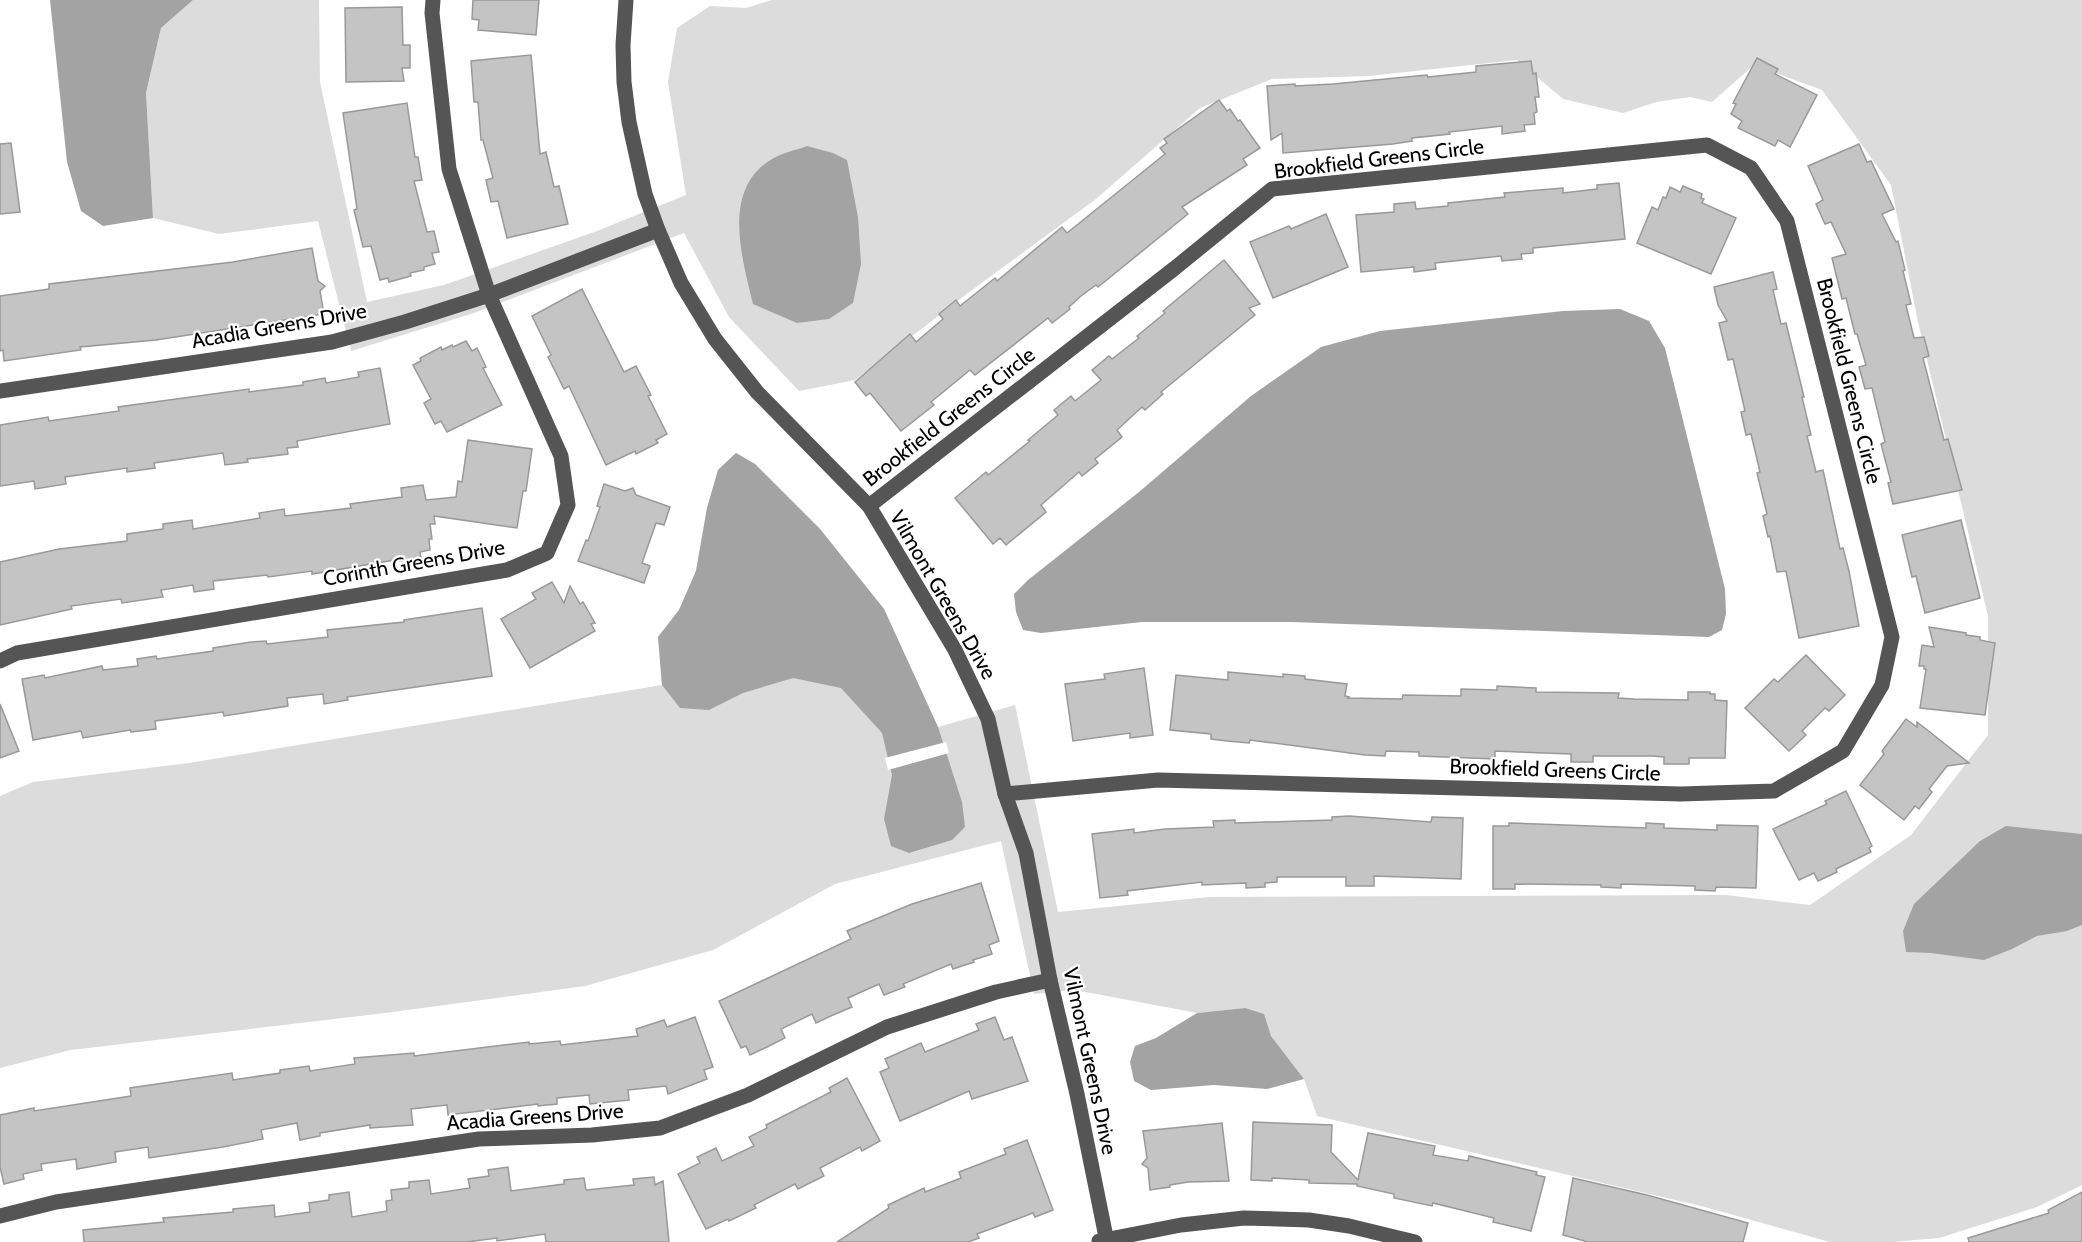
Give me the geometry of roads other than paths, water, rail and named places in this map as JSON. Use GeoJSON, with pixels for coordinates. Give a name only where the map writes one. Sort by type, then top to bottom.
{"type":"FeatureCollection","features":[{"type":"Feature","properties":{"kind":"street","name":"Corinth Greens Drive"},"geometry":{"type":"LineString","coordinates":[[0,661],[17,653],[507,570],[547,553],[568,505],[561,456],[489,295],[449,169],[432,13],[433,0]]}},
{"type":"Feature","properties":{"kind":"street","name":"Vilmont Greens Drive"},"geometry":{"type":"LineString","coordinates":[[626,0],[624,72],[629,122],[641,177],[658,230],[681,284],[715,339],[757,392],[869,506],[955,650],[988,719],[1005,795],[1026,854],[1050,980],[1077,1094],[1103,1241]]}},
{"type":"Feature","properties":{"kind":"street","name":"Brookfield Greens Circle"},"geometry":{"type":"LineString","coordinates":[[869,506],[1175,268],[1272,189],[1707,145],[1751,168],[1787,221],[1892,637],[1882,685],[1843,751],[1774,791],[1681,794],[1158,780],[1005,795]]}},
{"type":"Feature","properties":{"kind":"street","name":"Acadia Greens Drive"},"geometry":{"type":"LineString","coordinates":[[0,391],[332,342],[489,295],[658,230]]}},
{"type":"Feature","properties":{"kind":"street","name":"Acadia Greens Drive"},"geometry":{"type":"LineString","coordinates":[[0,1216],[56,1202],[479,1139],[592,1135],[660,1128],[748,1095],[887,1027],[996,992],[1050,980]]}},
{"type":"Feature","properties":{"kind":"street"},"geometry":{"type":"LineString","coordinates":[[1103,1241],[1213,1221],[1278,1219],[1309,1220],[1349,1226],[1415,1242]]}}]}
